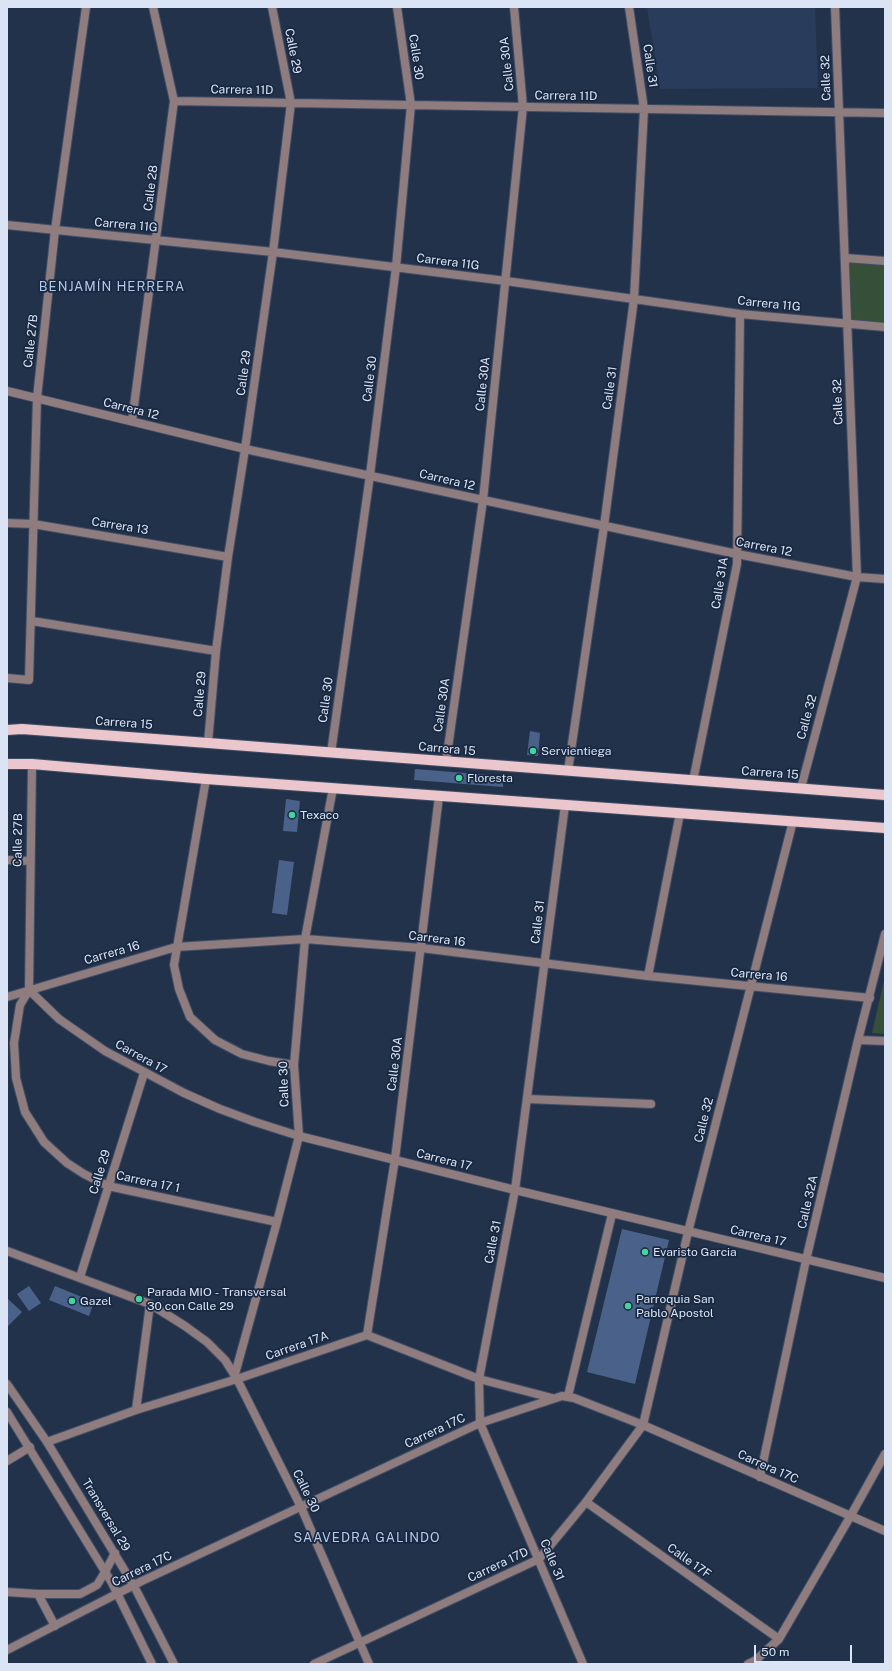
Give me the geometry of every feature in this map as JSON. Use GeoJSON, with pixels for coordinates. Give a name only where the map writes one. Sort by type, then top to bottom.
{"type":"FeatureCollection","features":[{"type":"Feature","properties":{"kind":"main road"},"geometry":{"type":"LineString","coordinates":[[7,725],[22,729]]}},
{"type":"Feature","properties":{"kind":"main road","name":"Carrera 15"},"geometry":{"type":"LineString","coordinates":[[7,730],[22,729],[208,742],[331,753],[885,795]]}},
{"type":"Feature","properties":{"kind":"main road"},"geometry":{"type":"LineString","coordinates":[[7,764],[32,764],[206,779],[885,828]]}},
{"type":"Feature","properties":{"kind":"street","name":"Calle 27B"},"geometry":{"type":"LineString","coordinates":[[7,678],[29,680],[32,621],[37,398],[55,230],[86,7]]}},
{"type":"Feature","properties":{"kind":"street","name":"Calle 28"},"geometry":{"type":"LineString","coordinates":[[132,422],[174,101],[154,7]]}},
{"type":"Feature","properties":{"kind":"street","name":"Calle 29"},"geometry":{"type":"LineString","coordinates":[[208,742],[216,651],[228,557],[273,252],[291,103],[272,7]]}},
{"type":"Feature","properties":{"kind":"street","name":"Calle 30"},"geometry":{"type":"LineString","coordinates":[[331,753],[370,475],[396,267],[410,105],[397,7]]}},
{"type":"Feature","properties":{"kind":"street","name":"Calle 30A"},"geometry":{"type":"LineString","coordinates":[[446,762],[483,500],[523,107],[514,7]]}},
{"type":"Feature","properties":{"kind":"street","name":"Calle 31"},"geometry":{"type":"LineString","coordinates":[[568,771],[604,526],[634,299],[644,109],[629,7]]}},
{"type":"Feature","properties":{"kind":"street","name":"Calle 32"},"geometry":{"type":"LineString","coordinates":[[801,788],[857,577],[835,7]]}},
{"type":"Feature","properties":{"kind":"street","name":"Carrera 11D"},"geometry":{"type":"LineString","coordinates":[[174,101],[885,113]]}},
{"type":"Feature","properties":{"kind":"street","name":"Carrera 11G"},"geometry":{"type":"LineString","coordinates":[[7,225],[273,252],[506,281],[740,314],[885,327]]}},
{"type":"Feature","properties":{"kind":"street"},"geometry":{"type":"LineString","coordinates":[[845,258],[885,261]]}},
{"type":"Feature","properties":{"kind":"street","name":"Calle 31A"},"geometry":{"type":"LineString","coordinates":[[693,781],[737,564],[740,314]]}},
{"type":"Feature","properties":{"kind":"street","name":"Carrera 12"},"geometry":{"type":"LineString","coordinates":[[7,391],[245,449],[604,526],[857,577],[885,579]]}},
{"type":"Feature","properties":{"kind":"street","name":"Carrera 13"},"geometry":{"type":"LineString","coordinates":[[7,523],[33,524],[228,557]]}},
{"type":"Feature","properties":{"kind":"street"},"geometry":{"type":"LineString","coordinates":[[32,621],[216,651]]}},
{"type":"Feature","properties":{"kind":"street","name":"Calle 27B"},"geometry":{"type":"LineString","coordinates":[[29,990],[32,764]]}},
{"type":"Feature","properties":{"kind":"street"},"geometry":{"type":"LineString","coordinates":[[206,779],[176,947],[174,965],[179,989],[190,1017],[215,1040],[242,1054],[269,1061],[294,1065]]}},
{"type":"Feature","properties":{"kind":"street","name":"Calle 30"},"geometry":{"type":"LineString","coordinates":[[236,1377],[299,1136],[294,1065],[305,939],[333,788]]}},
{"type":"Feature","properties":{"kind":"street","name":"Calle 30A"},"geometry":{"type":"LineString","coordinates":[[367,1335],[395,1159],[439,796]]}},
{"type":"Feature","properties":{"kind":"street","name":"Calle 31"},"geometry":{"type":"LineString","coordinates":[[565,805],[515,1190],[479,1379],[480,1423],[583,1664]]}},
{"type":"Feature","properties":{"kind":"street"},"geometry":{"type":"LineString","coordinates":[[648,976],[680,813]]}},
{"type":"Feature","properties":{"kind":"street","name":"Calle 32"},"geometry":{"type":"LineString","coordinates":[[643,1425],[688,1232],[793,821]]}},
{"type":"Feature","properties":{"kind":"street"},"geometry":{"type":"LineString","coordinates":[[7,860],[30,861]]}},
{"type":"Feature","properties":{"kind":"street","name":"Calle 32A"},"geometry":{"type":"LineString","coordinates":[[760,1477],[806,1260],[858,1040],[870,998],[885,934]]}},
{"type":"Feature","properties":{"kind":"street","name":"Carrera 16"},"geometry":{"type":"LineString","coordinates":[[7,997],[176,947],[305,939],[421,948],[648,976],[870,998]]}},
{"type":"Feature","properties":{"kind":"street","name":"Carrera 17"},"geometry":{"type":"LineString","coordinates":[[29,990],[59,1019],[105,1051],[144,1073],[220,1109],[299,1136],[612,1214],[885,1278]]}},
{"type":"Feature","properties":{"kind":"street","name":"Carrera 17 1"},"geometry":{"type":"LineString","coordinates":[[29,990],[20,1005],[14,1043],[16,1078],[25,1112],[44,1142],[67,1163],[84,1174],[108,1186],[277,1222]]}},
{"type":"Feature","properties":{"kind":"street"},"geometry":{"type":"LineString","coordinates":[[858,1040],[885,1041]]}},
{"type":"Feature","properties":{"kind":"street","name":"Calle 29"},"geometry":{"type":"LineString","coordinates":[[80,1277],[144,1073]]}},
{"type":"Feature","properties":{"kind":"street"},"geometry":{"type":"LineString","coordinates":[[527,1099],[651,1104]]}},
{"type":"Feature","properties":{"kind":"street"},"geometry":{"type":"LineString","coordinates":[[568,1396],[612,1214]]}},
{"type":"Feature","properties":{"kind":"street","name":"Calle 30"},"geometry":{"type":"LineString","coordinates":[[7,1251],[150,1304],[207,1342],[225,1360],[236,1377],[301,1507],[369,1664]]}},
{"type":"Feature","properties":{"kind":"street"},"geometry":{"type":"LineString","coordinates":[[136,1410],[150,1304]]}},
{"type":"Feature","properties":{"kind":"street"},"geometry":{"type":"LineString","coordinates":[[367,1335],[479,1379],[552,1398]]}},
{"type":"Feature","properties":{"kind":"street","name":"Carrera 17A"},"geometry":{"type":"LineString","coordinates":[[47,1442],[136,1410],[367,1335]]}},
{"type":"Feature","properties":{"kind":"street","name":"Transversal 29"},"geometry":{"type":"LineString","coordinates":[[7,1384],[47,1442],[115,1553],[134,1586],[174,1664]]}},
{"type":"Feature","properties":{"kind":"street","name":"Carrera 17C"},"geometry":{"type":"LineString","coordinates":[[7,1650],[134,1586],[480,1423],[552,1398],[568,1396],[643,1425],[850,1517],[885,1531]]}},
{"type":"Feature","properties":{"kind":"street"},"geometry":{"type":"LineString","coordinates":[[7,1412],[106,1572],[152,1664]]}},
{"type":"Feature","properties":{"kind":"street","name":"Carrera 17D"},"geometry":{"type":"LineString","coordinates":[[314,1664],[539,1559],[586,1502],[643,1425]]}},
{"type":"Feature","properties":{"kind":"street"},"geometry":{"type":"LineString","coordinates":[[7,1461],[30,1448]]}},
{"type":"Feature","properties":{"kind":"street"},"geometry":{"type":"LineString","coordinates":[[755,1663],[779,1639],[885,1454]]}},
{"type":"Feature","properties":{"kind":"street","name":"Calle 17F"},"geometry":{"type":"LineString","coordinates":[[586,1502],[779,1639]]}},
{"type":"Feature","properties":{"kind":"street"},"geometry":{"type":"LineString","coordinates":[[7,1592],[80,1594],[97,1585],[106,1572],[115,1553]]}},
{"type":"Feature","properties":{"kind":"street"},"geometry":{"type":"LineString","coordinates":[[38,1594],[55,1626]]}},
{"type":"Feature","properties":{"kind":"shaded area"},"geometry":{"type":"Polygon","coordinates":[[[647,7],[815,7],[818,88],[660,89],[647,7]]]}},
{"type":"Feature","properties":{"kind":"green space"},"geometry":{"type":"Polygon","coordinates":[[[845,258],[885,261],[885,327],[847,323],[845,258]]]}},
{"type":"Feature","properties":{"kind":"green space"},"geometry":{"type":"Polygon","coordinates":[[[885,976],[885,1034],[872,1033],[885,976]]]}},
{"type":"Feature","properties":{"kind":"building"},"geometry":{"type":"Polygon","coordinates":[[[530,731],[540,733],[538,756],[527,755],[530,731]]]}},
{"type":"Feature","properties":{"kind":"building","name":"Floresta"},"geometry":{"type":"Polygon","coordinates":[[[415,769],[503,776],[503,787],[414,780],[415,769]]]}},
{"type":"Feature","properties":{"kind":"building"},"geometry":{"type":"Polygon","coordinates":[[[286,799],[300,801],[297,832],[283,831],[286,799]]]}},
{"type":"Feature","properties":{"kind":"building"},"geometry":{"type":"Polygon","coordinates":[[[279,860],[294,862],[287,915],[272,913],[279,860]]]}},
{"type":"Feature","properties":{"kind":"building","name":"Parroquia San Pablo Apostol"},"geometry":{"type":"Polygon","coordinates":[[[622,1229],[669,1240],[635,1384],[587,1372],[622,1229]]]}},
{"type":"Feature","properties":{"kind":"building"},"geometry":{"type":"Polygon","coordinates":[[[29,1286],[41,1303],[29,1311],[17,1294],[29,1286]]]}},
{"type":"Feature","properties":{"kind":"building","name":"Gazel"},"geometry":{"type":"Polygon","coordinates":[[[55,1286],[94,1302],[89,1316],[49,1300],[55,1286]]]}},
{"type":"Feature","properties":{"kind":"building"},"geometry":{"type":"Polygon","coordinates":[[[8,1299],[22,1312],[7,1327],[7,1300],[8,1299]]]}},
{"type":"Feature","properties":{"kind":"place","name":"Servientiega"},"geometry":{"type":"Point","coordinates":[533,751]}},
{"type":"Feature","properties":{"kind":"place","name":"Floresta"},"geometry":{"type":"Point","coordinates":[459,778]}},
{"type":"Feature","properties":{"kind":"place","name":"Texaco"},"geometry":{"type":"Point","coordinates":[292,815]}},
{"type":"Feature","properties":{"kind":"place","name":"Evaristo Garcia"},"geometry":{"type":"Point","coordinates":[645,1252]}},
{"type":"Feature","properties":{"kind":"place","name":"Parada MIO - Transversal 30 con Calle 29"},"geometry":{"type":"Point","coordinates":[139,1299]}},
{"type":"Feature","properties":{"kind":"place","name":"Gazel"},"geometry":{"type":"Point","coordinates":[72,1301]}},
{"type":"Feature","properties":{"kind":"place","name":"Parroquia San Pablo Apostol"},"geometry":{"type":"Point","coordinates":[628,1306]}},
{"type":"Feature","properties":{"kind":"district","name":"BENJAMÍN HERRERA"},"geometry":{"type":"Point","coordinates":[112,287]}},
{"type":"Feature","properties":{"kind":"district","name":"SAAVEDRA GALINDO"},"geometry":{"type":"Point","coordinates":[367,1538]}}]}
